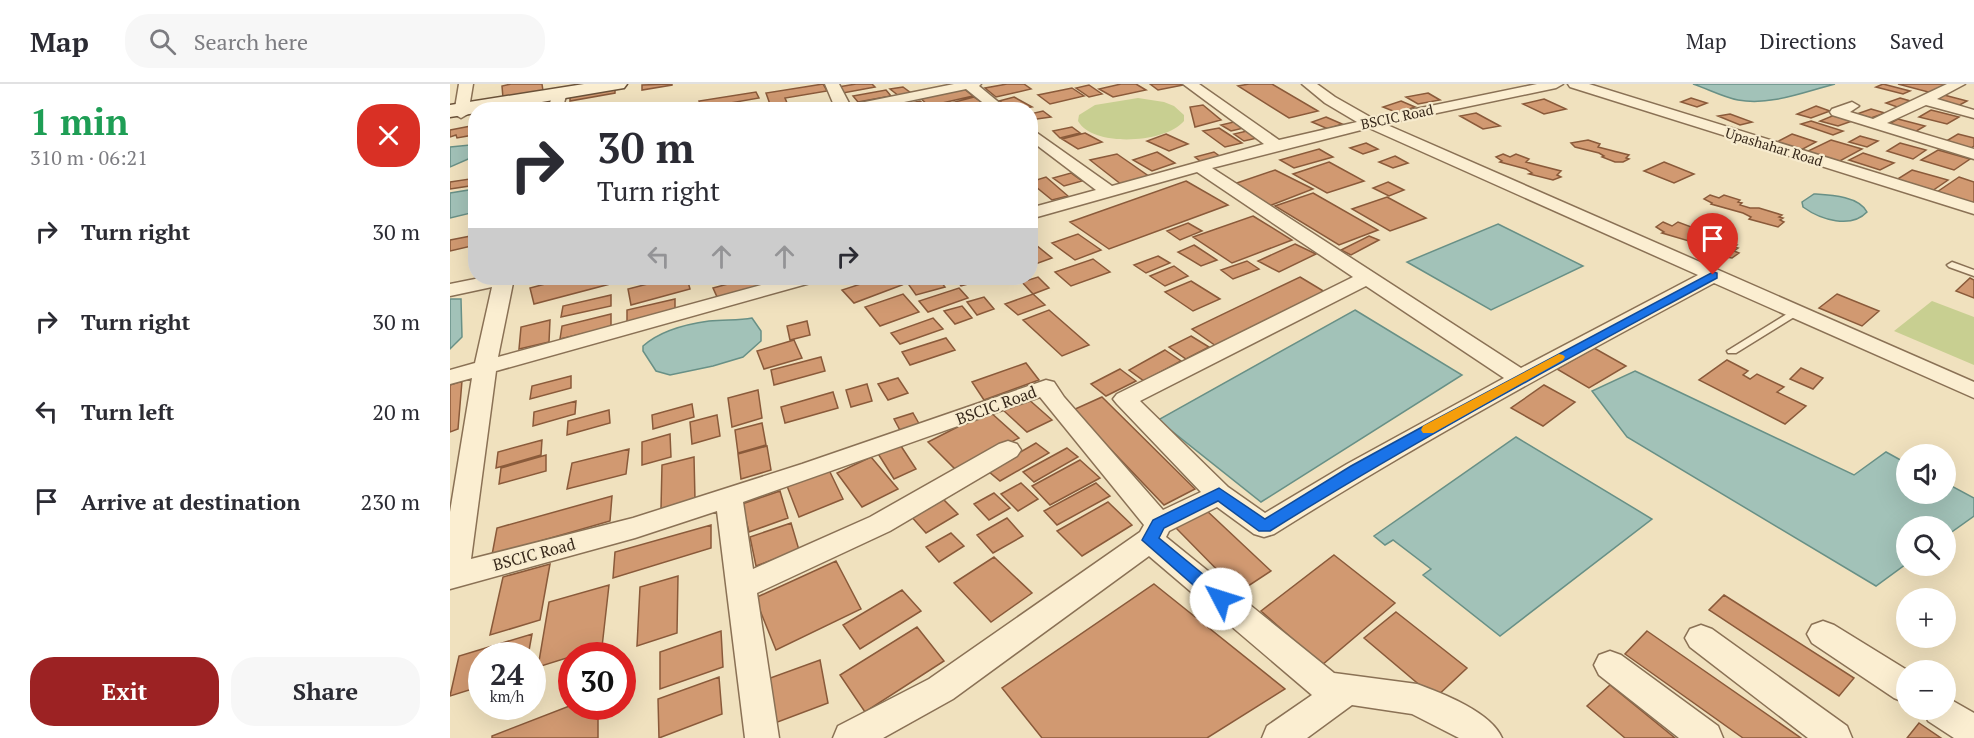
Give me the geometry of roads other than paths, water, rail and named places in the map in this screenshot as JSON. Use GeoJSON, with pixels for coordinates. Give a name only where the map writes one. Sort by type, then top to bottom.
{"type":"FeatureCollection","features":[{"type":"Feature","properties":{"kind":"main road"},"geometry":{"type":"LineString","coordinates":[[511,102],[618,84]]}},
{"type":"Feature","properties":{"kind":"main road"},"geometry":{"type":"LineString","coordinates":[[561,102],[641,84]]}},
{"type":"Feature","properties":{"kind":"street"},"geometry":{"type":"LineString","coordinates":[[466,84],[468,102]]}},
{"type":"Feature","properties":{"kind":"street"},"geometry":{"type":"LineString","coordinates":[[832,84],[841,102]]}},
{"type":"Feature","properties":{"kind":"street"},"geometry":{"type":"LineString","coordinates":[[1190,84],[1276,145]]}},
{"type":"Feature","properties":{"kind":"street"},"geometry":{"type":"LineString","coordinates":[[1309,84],[1330,100],[1370,123],[1974,391]]}},
{"type":"Feature","properties":{"kind":"street","name":"BSCIC Road"},"geometry":{"type":"LineString","coordinates":[[1038,212],[1276,145],[1556,84]]}},
{"type":"Feature","properties":{"kind":"street","name":"Upashahar Road"},"geometry":{"type":"LineString","coordinates":[[1575,84],[1974,209]]}},
{"type":"Feature","properties":{"kind":"street"},"geometry":{"type":"LineString","coordinates":[[1874,124],[1958,84]]}},
{"type":"Feature","properties":{"kind":"street"},"geometry":{"type":"LineString","coordinates":[[881,102],[972,85],[992,102]]}},
{"type":"Feature","properties":{"kind":"street"},"geometry":{"type":"LineString","coordinates":[[1924,100],[1974,114]]}},
{"type":"Feature","properties":{"kind":"street"},"geometry":{"type":"LineString","coordinates":[[1851,106],[1837,112],[1974,154]]}},
{"type":"Feature","properties":{"kind":"street"},"geometry":{"type":"LineString","coordinates":[[1038,138],[1109,192]]}},
{"type":"Feature","properties":{"kind":"street"},"geometry":{"type":"LineString","coordinates":[[1200,167],[1520,378]]}},
{"type":"Feature","properties":{"kind":"street"},"geometry":{"type":"LineString","coordinates":[[1367,278],[1125,399],[1219,494],[1264,527],[1356,470],[1520,378],[1713,275]]}},
{"type":"Feature","properties":{"kind":"street"},"geometry":{"type":"LineString","coordinates":[[450,290],[472,285]]}},
{"type":"Feature","properties":{"kind":"street","name":"BSCIC Road"},"geometry":{"type":"LineString","coordinates":[[503,285],[485,367],[452,567],[635,528],[1046,387],[1154,532]]}},
{"type":"Feature","properties":{"kind":"street"},"geometry":{"type":"LineString","coordinates":[[450,377],[782,285]]}},
{"type":"Feature","properties":{"kind":"street"},"geometry":{"type":"LineString","coordinates":[[742,588],[880,524],[1008,450]]}},
{"type":"Feature","properties":{"kind":"street"},"geometry":{"type":"LineString","coordinates":[[850,738],[941,689],[1154,532],[1219,494]]}},
{"type":"Feature","properties":{"kind":"street"},"geometry":{"type":"LineString","coordinates":[[729,497],[762,738]]}},
{"type":"Feature","properties":{"kind":"street"},"geometry":{"type":"LineString","coordinates":[[1154,532],[1326,687],[1418,699],[1472,727],[1485,738]]}},
{"type":"Feature","properties":{"kind":"street"},"geometry":{"type":"LineString","coordinates":[[1823,634],[1896,681]]}},
{"type":"Feature","properties":{"kind":"street"},"geometry":{"type":"LineString","coordinates":[[1701,638],[1835,738]]}},
{"type":"Feature","properties":{"kind":"street"},"geometry":{"type":"LineString","coordinates":[[1610,665],[1706,738]]}},
{"type":"Feature","properties":{"kind":"street"},"geometry":{"type":"LineString","coordinates":[[1279,738],[1347,690]]}},
{"type":"Feature","properties":{"kind":"street"},"geometry":{"type":"LineString","coordinates":[[1955,720],[1974,732]]}},
{"type":"Feature","properties":{"kind":"lane"},"geometry":{"type":"LineString","coordinates":[[1952,265],[1974,273]]}},
{"type":"Feature","properties":{"kind":"lane"},"geometry":{"type":"LineString","coordinates":[[1732,351],[1795,312]]}},
{"type":"Feature","properties":{"kind":"water"},"geometry":{"type":"Polygon","coordinates":[[[1693,84],[1835,84],[1775,100],[1750,101],[1732,99],[1693,84]]]}},
{"type":"Feature","properties":{"kind":"water"},"geometry":{"type":"Polygon","coordinates":[[[468,145],[468,159],[450,167],[450,147],[468,145]]]}},
{"type":"Feature","properties":{"kind":"water"},"geometry":{"type":"Polygon","coordinates":[[[468,190],[468,214],[450,218],[450,193],[468,190]]]}},
{"type":"Feature","properties":{"kind":"water"},"geometry":{"type":"Polygon","coordinates":[[[1814,194],[1851,200],[1867,212],[1853,220],[1844,221],[1818,216],[1803,207],[1802,202],[1814,194]]]}},
{"type":"Feature","properties":{"kind":"water"},"geometry":{"type":"Polygon","coordinates":[[[1498,224],[1583,266],[1491,310],[1407,262],[1498,224]]]}},
{"type":"Feature","properties":{"kind":"water"},"geometry":{"type":"Polygon","coordinates":[[[450,299],[461,299],[462,337],[450,349],[450,299]]]}},
{"type":"Feature","properties":{"kind":"water"},"geometry":{"type":"Polygon","coordinates":[[[1355,310],[1462,375],[1261,502],[1158,420],[1355,310]]]}},
{"type":"Feature","properties":{"kind":"water"},"geometry":{"type":"Polygon","coordinates":[[[752,318],[761,331],[761,341],[743,357],[670,375],[656,371],[643,351],[643,346],[650,341],[683,326],[709,321],[752,318]]]}},
{"type":"Feature","properties":{"kind":"water"},"geometry":{"type":"Polygon","coordinates":[[[1635,371],[1854,475],[1886,452],[1896,458],[1896,504],[1956,504],[1956,488],[1974,498],[1974,516],[1956,529],[1956,516],[1896,516],[1896,571],[1876,586],[1627,437],[1592,391],[1635,371]]]}},
{"type":"Feature","properties":{"kind":"water"},"geometry":{"type":"Polygon","coordinates":[[[1516,437],[1652,519],[1500,636],[1423,575],[1431,569],[1393,540],[1385,545],[1374,536],[1516,437]]]}}]}
